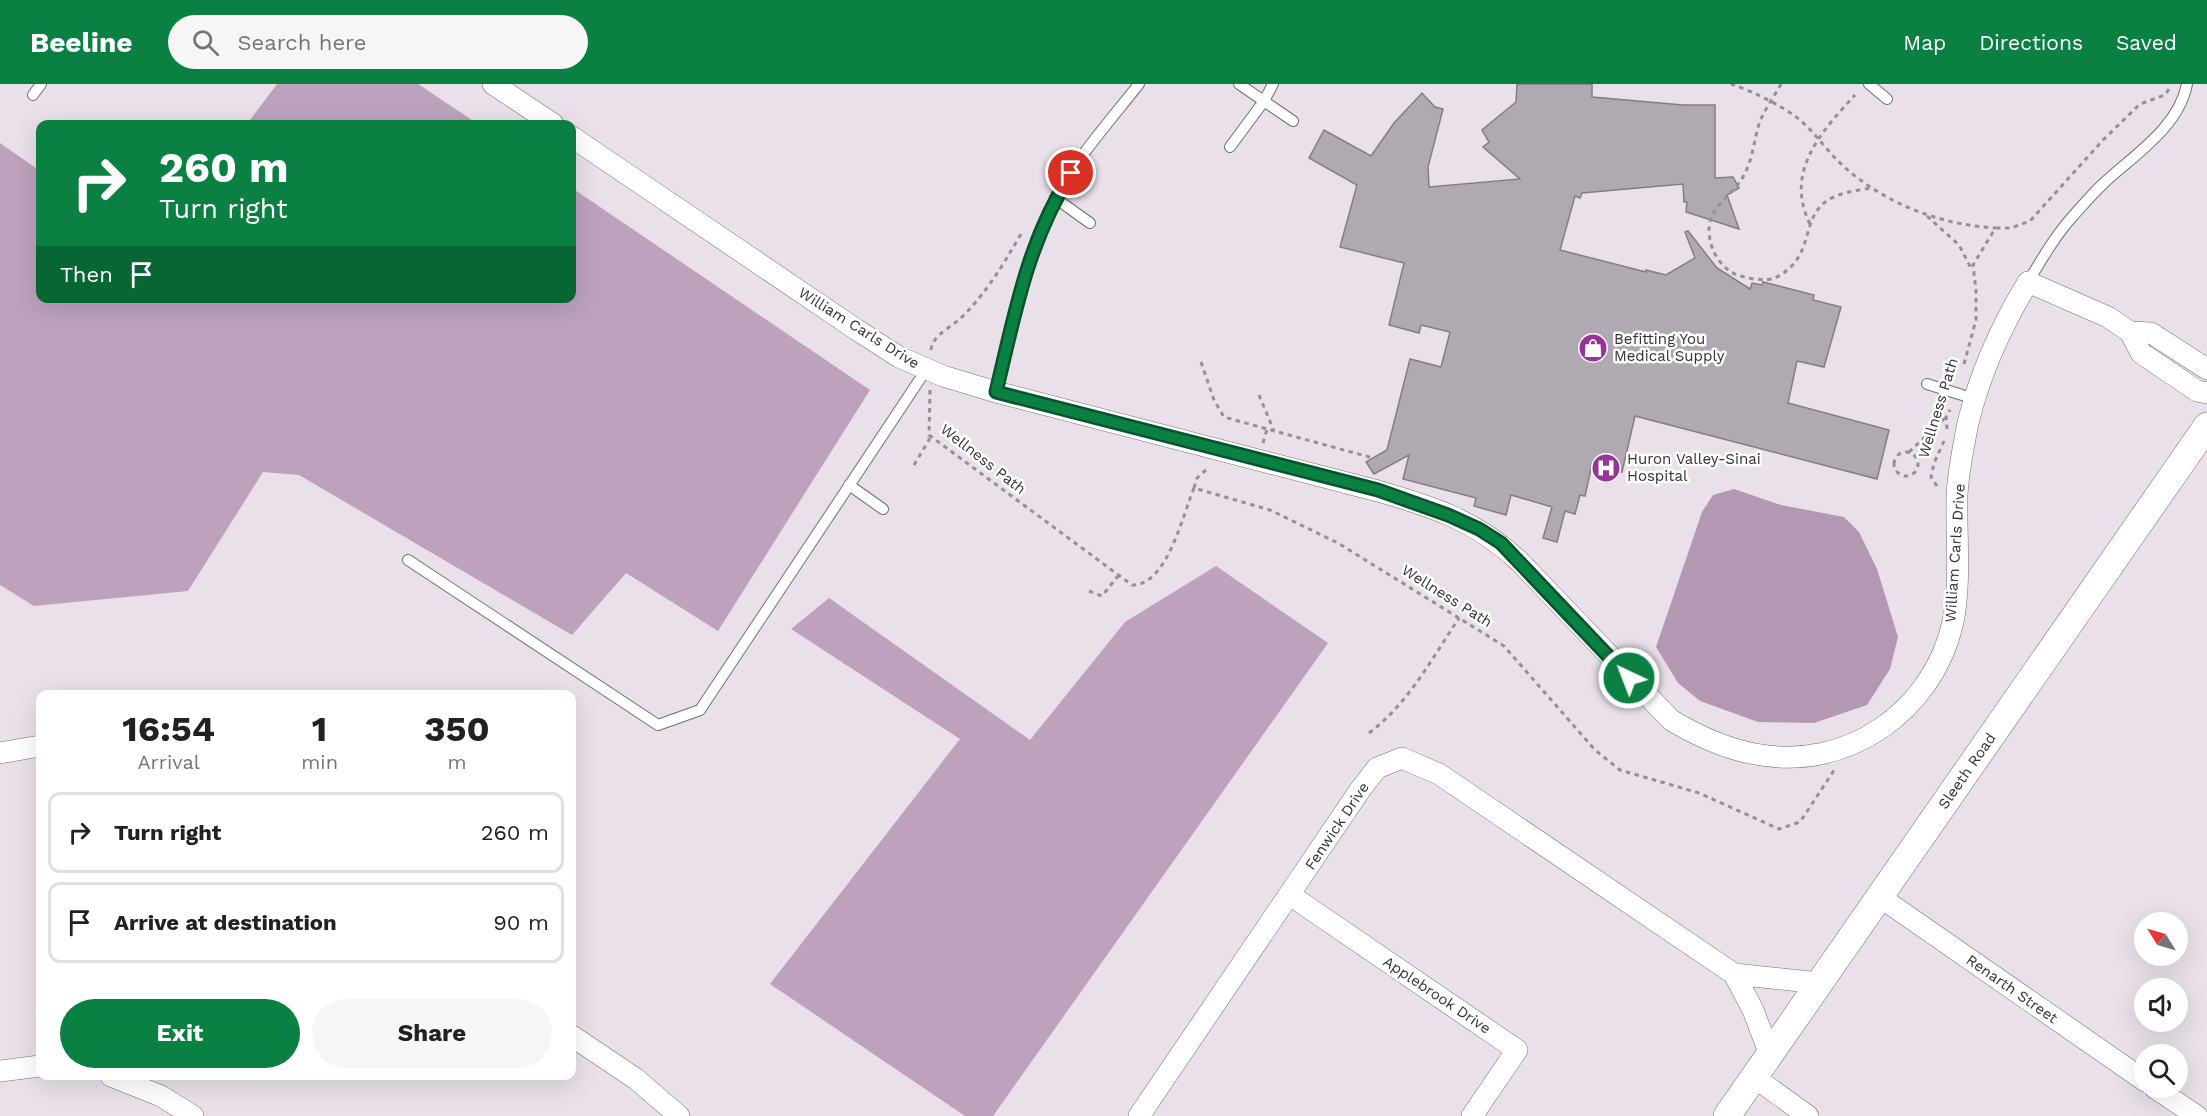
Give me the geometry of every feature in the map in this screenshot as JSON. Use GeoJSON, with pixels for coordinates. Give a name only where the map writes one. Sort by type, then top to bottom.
{"type":"FeatureCollection","features":[{"type":"Feature","properties":{"kind":"street"},"geometry":{"type":"LineString","coordinates":[[493,84],[547,120]]}},
{"type":"Feature","properties":{"kind":"street","name":"William Carls Drive"},"geometry":{"type":"LineString","coordinates":[[576,140],[857,330],[899,357],[927,370],[996,392],[1378,490],[1408,499],[1479,529],[1501,543],[1671,720],[1692,733],[1754,754],[1781,757],[1834,751],[1879,732],[1905,709],[1927,684],[1939,661],[1953,622],[1957,492],[1968,424],[1966,397],[2006,318],[2028,282]]}},
{"type":"Feature","properties":{"kind":"street"},"geometry":{"type":"LineString","coordinates":[[2028,282],[2108,317],[2130,332],[2141,353],[2197,391],[2207,393]]}},
{"type":"Feature","properties":{"kind":"street"},"geometry":{"type":"LineString","coordinates":[[2130,332],[2151,333],[2207,369]]}},
{"type":"Feature","properties":{"kind":"street","name":"Sleeth Road"},"geometry":{"type":"LineString","coordinates":[[1737,1112],[1754,1077],[2207,426]]}},
{"type":"Feature","properties":{"kind":"street"},"geometry":{"type":"LineString","coordinates":[[0,753],[36,747]]}},
{"type":"Feature","properties":{"kind":"street","name":"Fenwick Drive"},"geometry":{"type":"LineString","coordinates":[[1139,1116],[1377,768],[1402,758],[1439,774],[1734,974],[1753,1010],[1770,1055]]}},
{"type":"Feature","properties":{"kind":"street","name":"Applebrook Drive"},"geometry":{"type":"LineString","coordinates":[[1290,895],[1517,1050],[1472,1116]]}},
{"type":"Feature","properties":{"kind":"street","name":"Renarth Street"},"geometry":{"type":"LineString","coordinates":[[1880,897],[2134,1073]]}},
{"type":"Feature","properties":{"kind":"street","name":"Fenwick Drive"},"geometry":{"type":"LineString","coordinates":[[1734,974],[1820,983]]}},
{"type":"Feature","properties":{"kind":"street"},"geometry":{"type":"LineString","coordinates":[[576,1039],[636,1079],[679,1116]]}},
{"type":"Feature","properties":{"kind":"street"},"geometry":{"type":"LineString","coordinates":[[0,1071],[36,1066]]}},
{"type":"Feature","properties":{"kind":"street"},"geometry":{"type":"LineString","coordinates":[[1754,1077],[1808,1116]]}},
{"type":"Feature","properties":{"kind":"street"},"geometry":{"type":"LineString","coordinates":[[121,1080],[161,1096],[193,1116]]}},
{"type":"Feature","properties":{"kind":"street"},"geometry":{"type":"LineString","coordinates":[[2170,1098],[2197,1116]]}},
{"type":"Feature","properties":{"kind":"lane"},"geometry":{"type":"LineString","coordinates":[[33,96],[41,84]]}},
{"type":"Feature","properties":{"kind":"lane"},"geometry":{"type":"LineString","coordinates":[[996,392],[1026,267],[1040,229],[1055,198],[1071,173],[1139,84]]}},
{"type":"Feature","properties":{"kind":"lane"},"geometry":{"type":"LineString","coordinates":[[1239,84],[1293,121]]}},
{"type":"Feature","properties":{"kind":"lane"},"geometry":{"type":"LineString","coordinates":[[1230,147],[1264,101],[1273,84]]}},
{"type":"Feature","properties":{"kind":"lane"},"geometry":{"type":"LineString","coordinates":[[1869,84],[1887,99]]}},
{"type":"Feature","properties":{"kind":"lane"},"geometry":{"type":"LineString","coordinates":[[2028,282],[2070,218],[2104,183],[2149,144],[2172,116],[2186,92],[2187,84]]}},
{"type":"Feature","properties":{"kind":"lane"},"geometry":{"type":"LineString","coordinates":[[1055,198],[1090,224]]}},
{"type":"Feature","properties":{"kind":"lane"},"geometry":{"type":"LineString","coordinates":[[408,560],[658,725],[699,710],[927,370]]}},
{"type":"Feature","properties":{"kind":"lane"},"geometry":{"type":"LineString","coordinates":[[1926,384],[1966,397]]}},
{"type":"Feature","properties":{"kind":"lane"},"geometry":{"type":"LineString","coordinates":[[849,485],[883,509]]}},
{"type":"Feature","properties":{"kind":"path"},"geometry":{"type":"LineString","coordinates":[[1731,84],[1802,122],[1839,162],[1872,188],[1926,214],[1969,227],[1997,228],[2011,228],[2030,221],[2103,140],[2140,104],[2165,95],[2171,84]]}},
{"type":"Feature","properties":{"kind":"path"},"geometry":{"type":"LineString","coordinates":[[1781,84],[1760,123],[1746,172],[1715,209],[1708,236],[1714,256],[1733,274],[1754,279],[1774,279],[1790,267],[1803,252],[1814,215],[1824,203],[1851,191],[1872,188]]}},
{"type":"Feature","properties":{"kind":"path"},"geometry":{"type":"LineString","coordinates":[[1811,225],[1804,212],[1800,185],[1817,138],[1855,95]]}},
{"type":"Feature","properties":{"kind":"path","name":"Wellness Path"},"geometry":{"type":"LineString","coordinates":[[1926,214],[1959,245],[1972,270],[1976,290],[1976,320],[1966,397],[1946,417],[1944,440],[1934,463],[1931,477],[1933,484],[1940,488]]}},
{"type":"Feature","properties":{"kind":"path","name":"Wellness Path"},"geometry":{"type":"LineString","coordinates":[[1027,226],[985,294],[959,320],[934,340],[931,346],[927,370],[929,435],[1118,576],[1132,585],[1139,585],[1157,573],[1168,556],[1194,488],[1270,510],[1319,533],[1504,646],[1595,750],[1620,770],[1699,793],[1779,829],[1800,822],[1836,767]]}},
{"type":"Feature","properties":{"kind":"path"},"geometry":{"type":"LineString","coordinates":[[1972,270],[1997,228]]}},
{"type":"Feature","properties":{"kind":"path"},"geometry":{"type":"LineString","coordinates":[[1201,362],[1214,400],[1224,417],[1267,429]]}},
{"type":"Feature","properties":{"kind":"path"},"geometry":{"type":"LineString","coordinates":[[1258,395],[1274,431]]}},
{"type":"Feature","properties":{"kind":"path"},"geometry":{"type":"LineString","coordinates":[[1909,452],[1917,458],[1918,466],[1914,473],[1904,476],[1897,472],[1895,461],[1899,454],[1909,452],[1946,417]]}},
{"type":"Feature","properties":{"kind":"path"},"geometry":{"type":"LineString","coordinates":[[914,465],[929,440],[929,435]]}},
{"type":"Feature","properties":{"kind":"path"},"geometry":{"type":"LineString","coordinates":[[1089,591],[1102,596],[1118,576]]}},
{"type":"Feature","properties":{"kind":"path"},"geometry":{"type":"LineString","coordinates":[[1369,733],[1387,720],[1459,618]]}},
{"type":"Feature","properties":{"kind":"shaded area"},"geometry":{"type":"Polygon","coordinates":[[[277,84],[418,84],[472,120],[250,120],[277,84]]]}},
{"type":"Feature","properties":{"kind":"shaded area"},"geometry":{"type":"Polygon","coordinates":[[[0,143],[36,168],[36,303],[576,303],[576,191],[870,390],[718,631],[626,573],[572,635],[299,475],[263,472],[188,591],[34,606],[0,585],[0,143]]]}},
{"type":"Feature","properties":{"kind":"shaded area"},"geometry":{"type":"Polygon","coordinates":[[[1734,489],[1781,505],[1844,517],[1859,532],[1877,569],[1898,637],[1890,669],[1867,705],[1814,723],[1758,722],[1700,701],[1678,683],[1656,647],[1702,512],[1713,495],[1734,489]]]}},
{"type":"Feature","properties":{"kind":"shaded area"},"geometry":{"type":"Polygon","coordinates":[[[1216,566],[1328,643],[993,1116],[965,1116],[770,984],[960,739],[791,629],[829,598],[1030,740],[1125,622],[1216,566]]]}},
{"type":"Feature","properties":{"kind":"building"},"geometry":{"type":"Polygon","coordinates":[[[1517,84],[1592,84],[1592,97],[1683,105],[1715,105],[1715,178],[1733,177],[1739,188],[1727,195],[1739,229],[1686,212],[1687,202],[1684,202],[1683,184],[1582,193],[1580,198],[1575,196],[1560,250],[1666,275],[1695,258],[1685,232],[1688,231],[1717,268],[1750,289],[1752,283],[1762,285],[1763,282],[1814,295],[1813,300],[1841,307],[1824,367],[1797,361],[1788,403],[1889,430],[1877,479],[1635,416],[1622,472],[1592,464],[1585,496],[1580,495],[1575,514],[1565,511],[1557,542],[1543,538],[1552,507],[1511,495],[1506,515],[1474,506],[1476,498],[1403,479],[1409,455],[1374,474],[1366,462],[1387,450],[1410,359],[1441,367],[1450,332],[1421,325],[1419,333],[1389,325],[1404,263],[1340,247],[1357,185],[1309,158],[1324,130],[1371,156],[1394,123],[1422,93],[1435,107],[1443,109],[1428,167],[1429,187],[1520,179],[1483,147],[1489,142],[1482,130],[1516,102],[1517,84]]]}},
{"type":"Feature","properties":{"kind":"place","name":"Befitting You Medical Supply"},"geometry":{"type":"Point","coordinates":[1593,348]}},
{"type":"Feature","properties":{"kind":"place","name":"Huron Valley-Sinai Hospital"},"geometry":{"type":"Point","coordinates":[1606,468]}},
{"type":"Feature","properties":{"kind":"route"},"geometry":{"type":"LineString","coordinates":[[1071,173],[1055,198],[1040,229],[1026,267],[996,392],[1378,490],[1408,499],[1472,525],[1501,543],[1629,678]]}}]}
